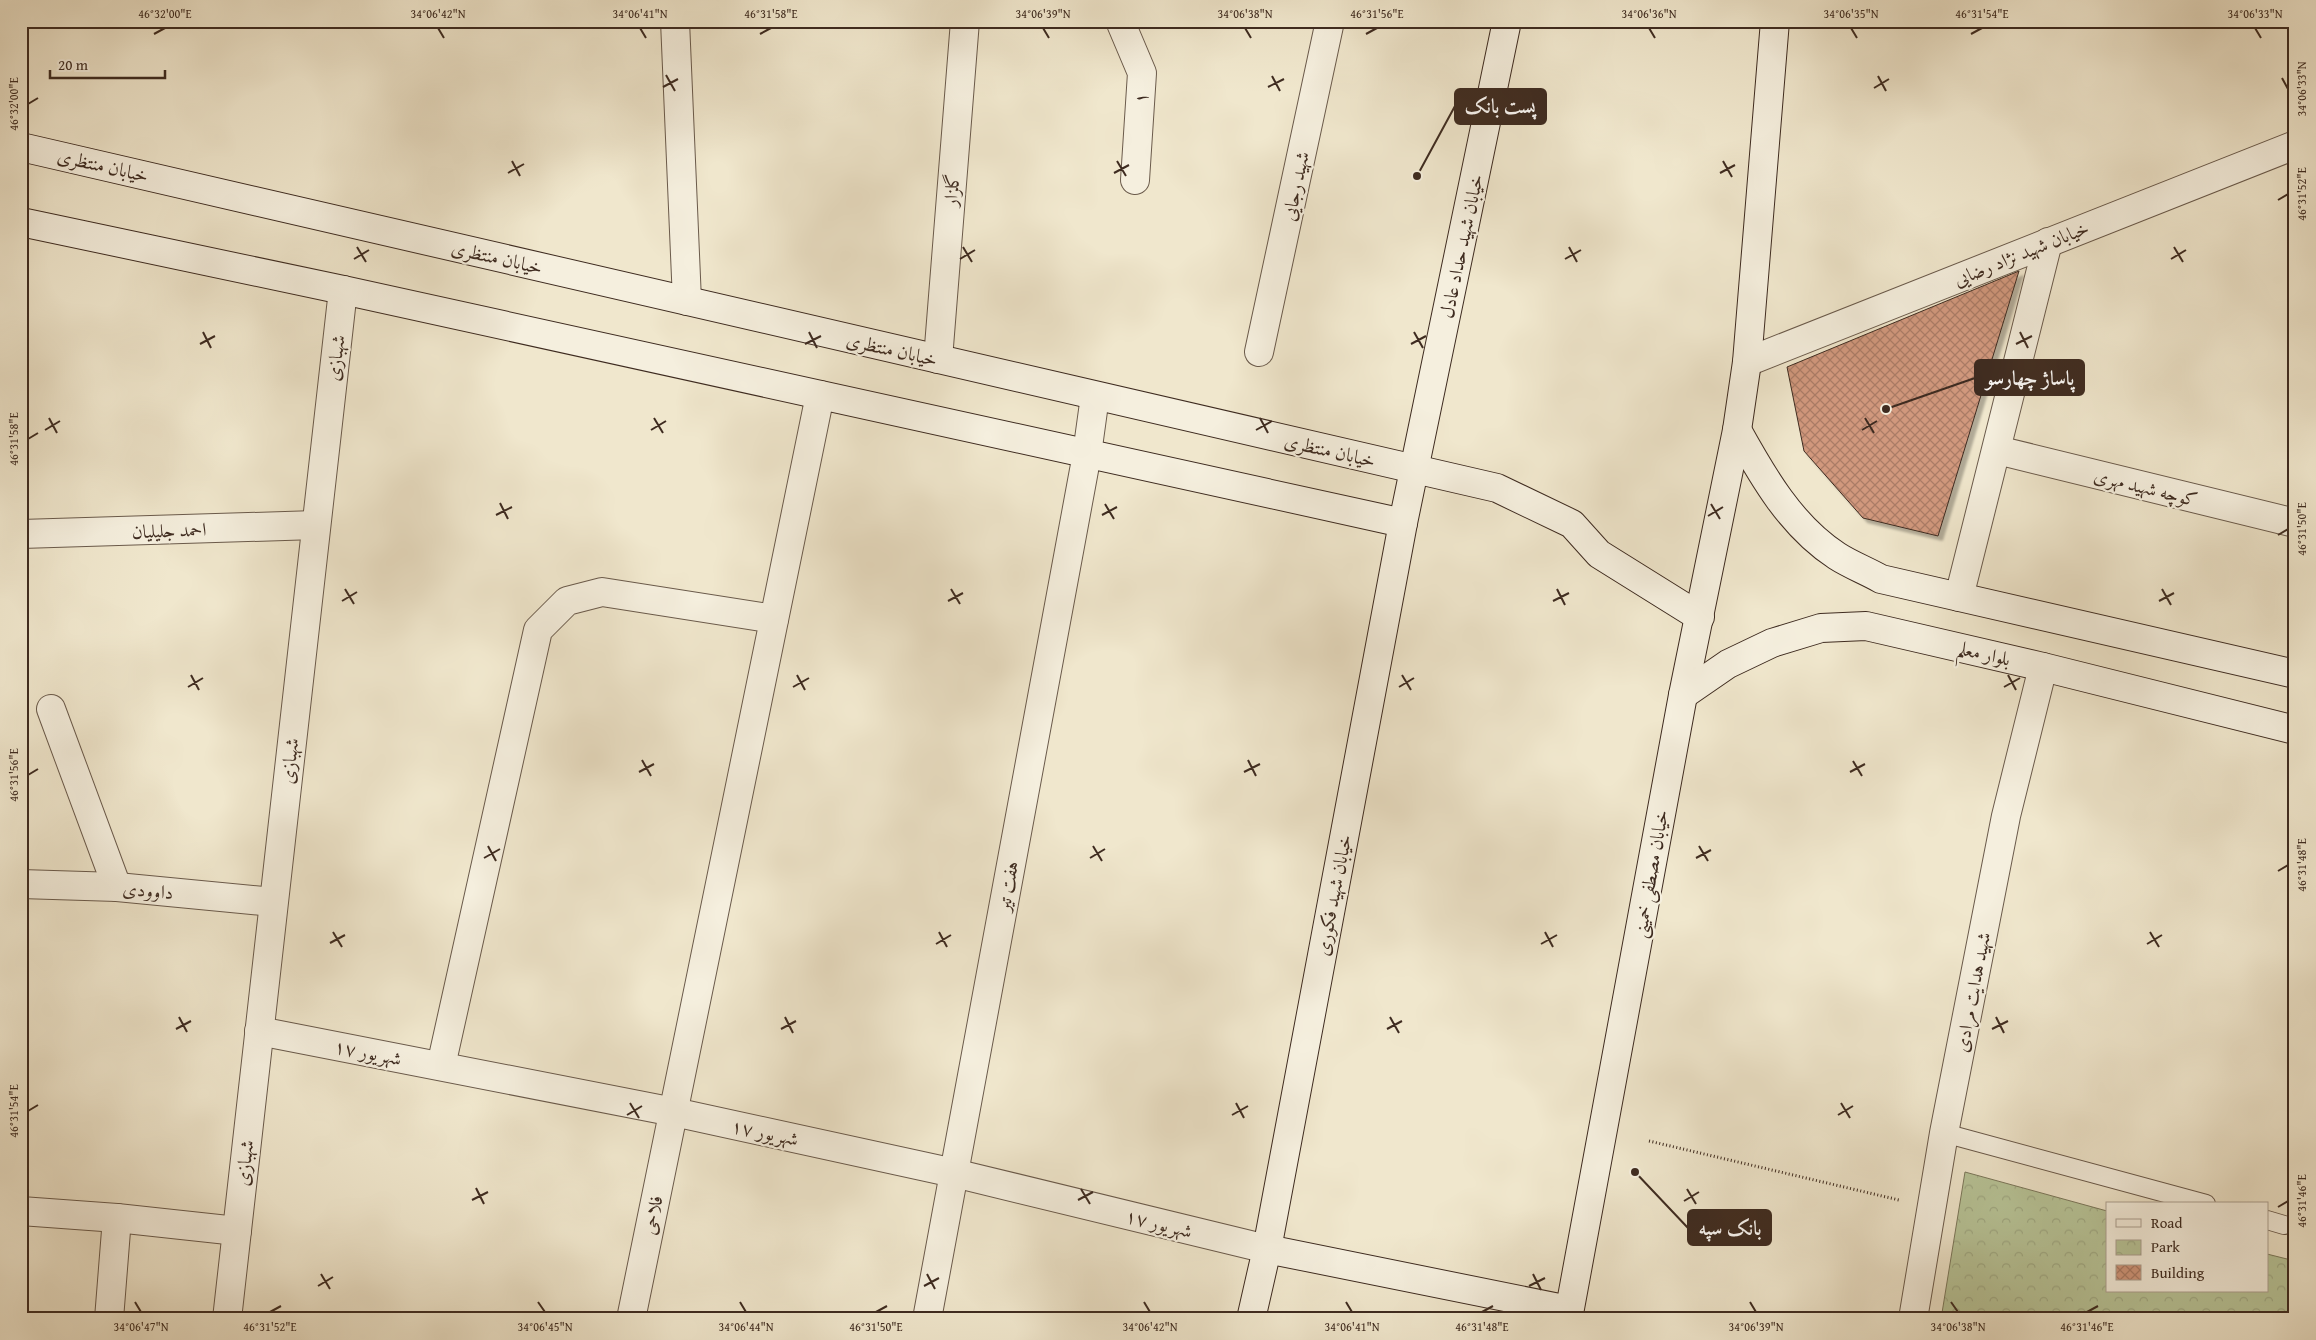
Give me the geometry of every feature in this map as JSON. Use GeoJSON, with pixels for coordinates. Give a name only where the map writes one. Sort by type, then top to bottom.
{"type":"FeatureCollection","features":[{"type":"Feature","properties":{"kind":"street"},"geometry":{"type":"LineString","coordinates":[[675,21],[687,301]]}},
{"type":"Feature","properties":{"kind":"street","name":"گلزار"},"geometry":{"type":"LineString","coordinates":[[938,359],[965,21]]}},
{"type":"Feature","properties":{"kind":"street","name":"۱"},"geometry":{"type":"LineString","coordinates":[[1120,21],[1142,73],[1136,180]]}},
{"type":"Feature","properties":{"kind":"street","name":"شهید رجایی"},"geometry":{"type":"LineString","coordinates":[[1259,352],[1330,21]]}},
{"type":"Feature","properties":{"kind":"street","name":"خیابان شهید حداد عادل"},"geometry":{"type":"LineString","coordinates":[[1414,470],[1507,21]]}},
{"type":"Feature","properties":{"kind":"street"},"geometry":{"type":"LineString","coordinates":[[1775,21],[1747,362],[1737,430],[1767,484],[1802,527],[1836,556],[1881,579],[2295,674]]}},
{"type":"Feature","properties":{"kind":"street","name":"خیابان شهید نژاد رضایی"},"geometry":{"type":"LineString","coordinates":[[1747,362],[2295,145]]}},
{"type":"Feature","properties":{"kind":"street","name":"خیابان منتظری"},"geometry":{"type":"LineString","coordinates":[[21,147],[1497,488],[1572,524],[1599,554],[1700,616]]}},
{"type":"Feature","properties":{"kind":"street"},"geometry":{"type":"LineString","coordinates":[[21,222],[343,290],[1403,523]]}},
{"type":"Feature","properties":{"kind":"street"},"geometry":{"type":"LineString","coordinates":[[1959,596],[2048,242]]}},
{"type":"Feature","properties":{"kind":"street","name":"شهبازی"},"geometry":{"type":"LineString","coordinates":[[227,1319],[343,290]]}},
{"type":"Feature","properties":{"kind":"street","name":"فلاحی"},"geometry":{"type":"LineString","coordinates":[[631,1319],[820,395]]}},
{"type":"Feature","properties":{"kind":"street","name":"هفت تیر"},"geometry":{"type":"LineString","coordinates":[[928,1319],[1087,454],[1095,396]]}},
{"type":"Feature","properties":{"kind":"street","name":"خیابان مصطفی خمینی"},"geometry":{"type":"LineString","coordinates":[[1568,1314],[1683,695],[1737,430]]}},
{"type":"Feature","properties":{"kind":"street","name":"کوچه شهید مهری"},"geometry":{"type":"LineString","coordinates":[[1997,450],[2295,523]]}},
{"type":"Feature","properties":{"kind":"street","name":"خیابان شهید فکوری"},"geometry":{"type":"LineString","coordinates":[[1250,1319],[1267,1249],[1414,470]]}},
{"type":"Feature","properties":{"kind":"street","name":"احمد جلیلیان"},"geometry":{"type":"LineString","coordinates":[[21,534],[316,525]]}},
{"type":"Feature","properties":{"kind":"street"},"geometry":{"type":"LineString","coordinates":[[441,1066],[538,630],[567,601],[602,592],[774,619]]}},
{"type":"Feature","properties":{"kind":"street","name":"بلوار معلم"},"geometry":{"type":"LineString","coordinates":[[1683,695],[1728,664],[1772,643],[1821,628],[1866,626],[2043,667],[2295,730]]}},
{"type":"Feature","properties":{"kind":"street","name":"شهید هدایت مرادی"},"geometry":{"type":"LineString","coordinates":[[1913,1319],[1944,1133],[2006,816],[2043,667]]}},
{"type":"Feature","properties":{"kind":"street"},"geometry":{"type":"LineString","coordinates":[[51,709],[117,887]]}},
{"type":"Feature","properties":{"kind":"street","name":"داوودی"},"geometry":{"type":"LineString","coordinates":[[21,884],[117,887],[273,902]]}},
{"type":"Feature","properties":{"kind":"street","name":"۱۷ شهریور"},"geometry":{"type":"LineString","coordinates":[[259,1031],[674,1112],[954,1173],[1267,1249],[1568,1314]]}},
{"type":"Feature","properties":{"kind":"street"},"geometry":{"type":"LineString","coordinates":[[21,1211],[117,1218],[236,1231]]}},
{"type":"Feature","properties":{"kind":"street"},"geometry":{"type":"LineString","coordinates":[[109,1319],[117,1218]]}},
{"type":"Feature","properties":{"kind":"lane"},"geometry":{"type":"LineString","coordinates":[[1944,1133],[2199,1202]]}},
{"type":"Feature","properties":{"kind":"path"},"geometry":{"type":"LineString","coordinates":[[1649,1141],[1932,1208]]}},
{"type":"Feature","properties":{"kind":"green space"},"geometry":{"type":"Polygon","coordinates":[[[1965,1172],[2106,1211],[2106,1292],[2268,1292],[2268,1254],[2295,1261],[2295,1319],[1941,1319],[1965,1172]]]}},
{"type":"Feature","properties":{"kind":"building"},"geometry":{"type":"Polygon","coordinates":[[[2019,271],[1938,536],[1863,518],[1804,451],[1787,367],[2019,271]]]}},
{"type":"Feature","properties":{"kind":"place","name":"پست بانک"},"geometry":{"type":"Point","coordinates":[1417,176]}},
{"type":"Feature","properties":{"kind":"place","name":"پاساژ چهارسو"},"geometry":{"type":"Point","coordinates":[1886,409]}},
{"type":"Feature","properties":{"kind":"place","name":"بانک سپه"},"geometry":{"type":"Point","coordinates":[1635,1172]}}]}
